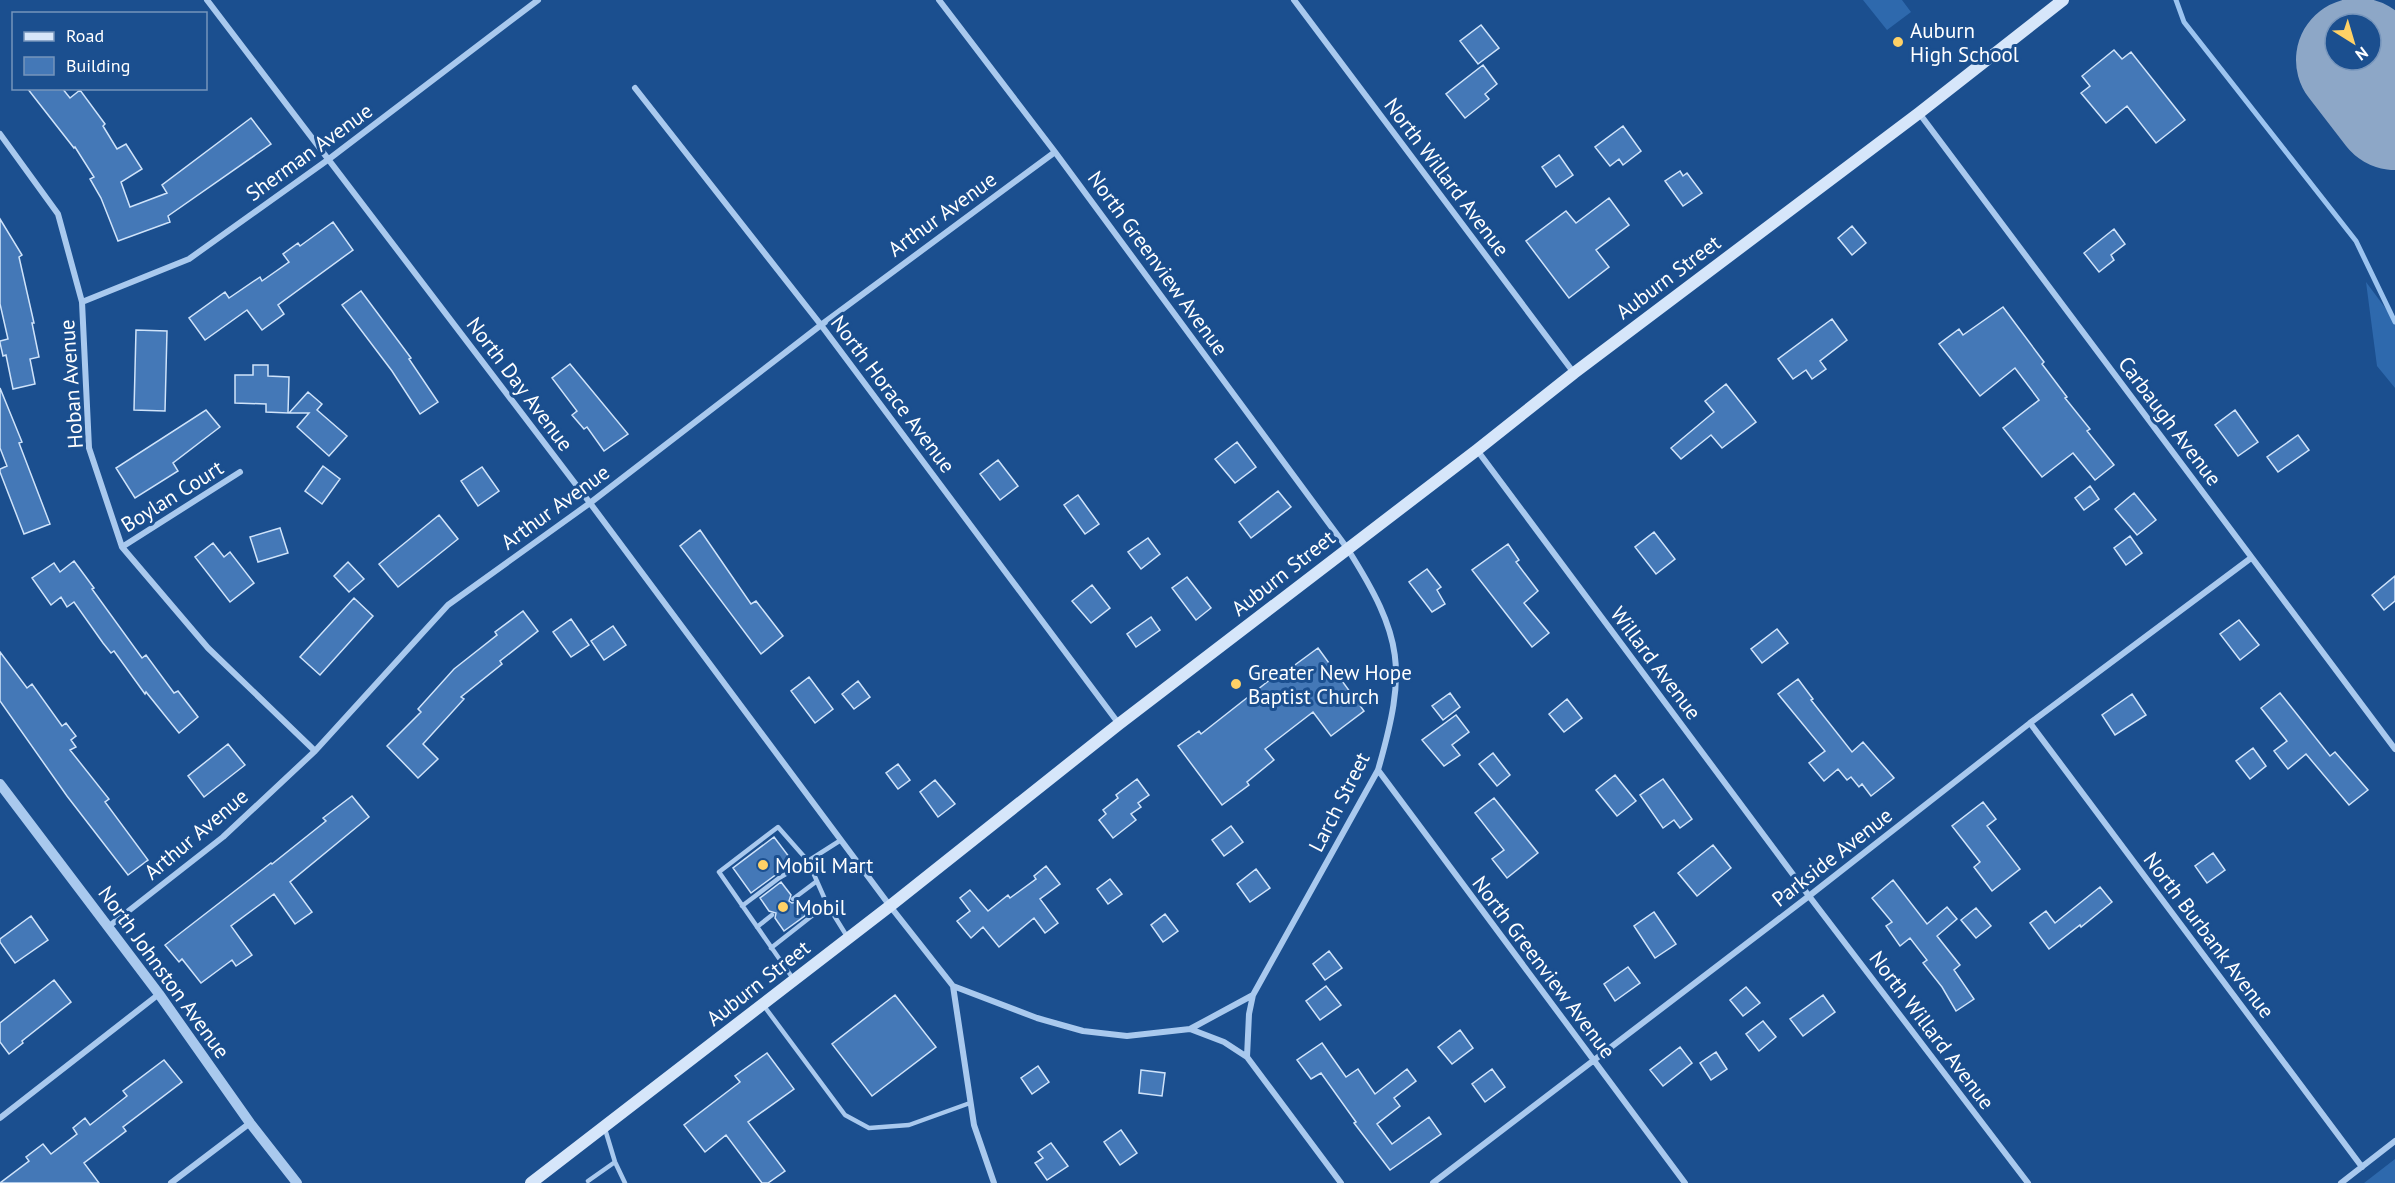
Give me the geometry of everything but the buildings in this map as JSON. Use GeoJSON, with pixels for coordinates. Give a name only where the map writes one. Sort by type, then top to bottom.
{"type":"FeatureCollection","features":[{"type":"Feature","properties":{"kind":"main road","name":"Auburn Street"},"geometry":{"type":"LineString","coordinates":[[531,1183],[890,906],[1119,724],[1574,373],[1919,113],[2063,0]]}},
{"type":"Feature","properties":{"kind":"street","name":"North Day Avenue"},"geometry":{"type":"LineString","coordinates":[[207,0],[590,503],[890,906]]}},
{"type":"Feature","properties":{"kind":"street","name":"Sherman Avenue"},"geometry":{"type":"LineString","coordinates":[[82,302],[189,259],[329,159],[538,0]]}},
{"type":"Feature","properties":{"kind":"street","name":"North Greenview Avenue"},"geometry":{"type":"LineString","coordinates":[[939,0],[1055,152],[1347,548]]}},
{"type":"Feature","properties":{"kind":"street","name":"North Willard Avenue"},"geometry":{"type":"LineString","coordinates":[[1294,0],[1574,373]]}},
{"type":"Feature","properties":{"kind":"street","name":"North Horace Avenue"},"geometry":{"type":"LineString","coordinates":[[635,88],[820,325],[1119,724]]}},
{"type":"Feature","properties":{"kind":"street","name":"Carbaugh Avenue"},"geometry":{"type":"LineString","coordinates":[[1919,113],[2395,749]]}},
{"type":"Feature","properties":{"kind":"street","name":"Hoban Avenue"},"geometry":{"type":"LineString","coordinates":[[0,134],[58,214],[82,302],[88,448],[122,547],[208,648],[315,751]]}},
{"type":"Feature","properties":{"kind":"street","name":"Arthur Avenue"},"geometry":{"type":"LineString","coordinates":[[108,927],[223,837],[315,751],[448,605],[590,503],[820,325],[1055,152]]}},
{"type":"Feature","properties":{"kind":"street","name":"Willard Avenue"},"geometry":{"type":"LineString","coordinates":[[1477,450],[1809,896]]}},
{"type":"Feature","properties":{"kind":"street","name":"Boylan Court"},"geometry":{"type":"LineString","coordinates":[[122,547],[240,472]]}},
{"type":"Feature","properties":{"kind":"street","name":"Larch Street"},"geometry":{"type":"LineString","coordinates":[[1247,1057],[1249,1014],[1253,995],[1378,770],[1396,696],[1398,666],[1394,640],[1370,583],[1347,548]]}},
{"type":"Feature","properties":{"kind":"street","name":"Parkside Avenue"},"geometry":{"type":"LineString","coordinates":[[1433,1183],[1809,896],[2030,723],[2251,558]]}},
{"type":"Feature","properties":{"kind":"street","name":"North Burbank Avenue"},"geometry":{"type":"LineString","coordinates":[[2030,723],[2362,1167]]}},
{"type":"Feature","properties":{"kind":"street","name":"North Greenview Avenue"},"geometry":{"type":"LineString","coordinates":[[1378,770],[1685,1183]]}},
{"type":"Feature","properties":{"kind":"street","name":"North Johnston Avenue"},"geometry":{"type":"LineString","coordinates":[[0,784],[159,994],[250,1123],[297,1183]]}},
{"type":"Feature","properties":{"kind":"street","name":"North Willard Avenue"},"geometry":{"type":"LineString","coordinates":[[1809,896],[2028,1183]]}},
{"type":"Feature","properties":{"kind":"street"},"geometry":{"type":"LineString","coordinates":[[890,906],[953,986],[974,1125],[994,1183]]}},
{"type":"Feature","properties":{"kind":"street"},"geometry":{"type":"LineString","coordinates":[[953,986],[1037,1018],[1083,1031],[1127,1036],[1190,1029],[1253,995]]}},
{"type":"Feature","properties":{"kind":"street"},"geometry":{"type":"LineString","coordinates":[[0,1118],[159,994]]}},
{"type":"Feature","properties":{"kind":"street"},"geometry":{"type":"LineString","coordinates":[[1190,1029],[1224,1042],[1247,1057],[1341,1183]]}},
{"type":"Feature","properties":{"kind":"street"},"geometry":{"type":"LineString","coordinates":[[171,1183],[250,1123]]}},
{"type":"Feature","properties":{"kind":"street"},"geometry":{"type":"LineString","coordinates":[[2341,1183],[2395,1141]]}},
{"type":"Feature","properties":{"kind":"lane"},"geometry":{"type":"LineString","coordinates":[[794,980],[719,872],[778,827],[808,861],[827,904],[848,938]]}},
{"type":"Feature","properties":{"kind":"lane"},"geometry":{"type":"LineString","coordinates":[[742,906],[779,878],[841,840]]}},
{"type":"Feature","properties":{"kind":"lane"},"geometry":{"type":"LineString","coordinates":[[794,899],[817,881]]}},
{"type":"Feature","properties":{"kind":"lane"},"geometry":{"type":"LineString","coordinates":[[771,948],[827,904]]}},
{"type":"Feature","properties":{"kind":"lane"},"geometry":{"type":"LineString","coordinates":[[757,927],[772,915]]}},
{"type":"Feature","properties":{"kind":"lane"},"geometry":{"type":"LineString","coordinates":[[763,1004],[845,1115],[869,1128],[909,1125],[970,1102]]}},
{"type":"Feature","properties":{"kind":"lane"},"geometry":{"type":"LineString","coordinates":[[605,1127],[615,1162],[625,1183]]}},
{"type":"Feature","properties":{"kind":"lane"},"geometry":{"type":"LineString","coordinates":[[588,1181],[615,1162]]}},
{"type":"Feature","properties":{"kind":"lane"},"geometry":{"type":"LineString","coordinates":[[615,1183],[621,1178]]}},
{"type":"Feature","properties":{"kind":"shaded area"},"geometry":{"type":"Polygon","coordinates":[[[1863,0],[1902,0],[1911,12],[1887,30],[1863,0]]]}},
{"type":"Feature","properties":{"kind":"shaded area"},"geometry":{"type":"Polygon","coordinates":[[[2366,282],[2395,321],[2395,388],[2377,366],[2366,282]]]}},
{"type":"Feature","properties":{"kind":"shaded area"},"geometry":{"type":"Polygon","coordinates":[[[2395,1159],[2395,1183],[2364,1183],[2395,1159]]]}},
{"type":"Feature","properties":{"kind":"waterway"},"geometry":{"type":"LineString","coordinates":[[2176,0],[2184,22],[2356,241],[2395,322]]}},
{"type":"Feature","properties":{"kind":"runway"},"geometry":{"type":"LineString","coordinates":[[2367,72],[2395,108]]}},
{"type":"Feature","properties":{"kind":"place","name":"Auburn High School"},"geometry":{"type":"Point","coordinates":[1898,42]}},
{"type":"Feature","properties":{"kind":"place","name":"Greater New Hope Baptist Church"},"geometry":{"type":"Point","coordinates":[1236,684]}},
{"type":"Feature","properties":{"kind":"place","name":"Mobil Mart"},"geometry":{"type":"Point","coordinates":[763,865]}},
{"type":"Feature","properties":{"kind":"place","name":"Mobil"},"geometry":{"type":"Point","coordinates":[783,907]}}]}
